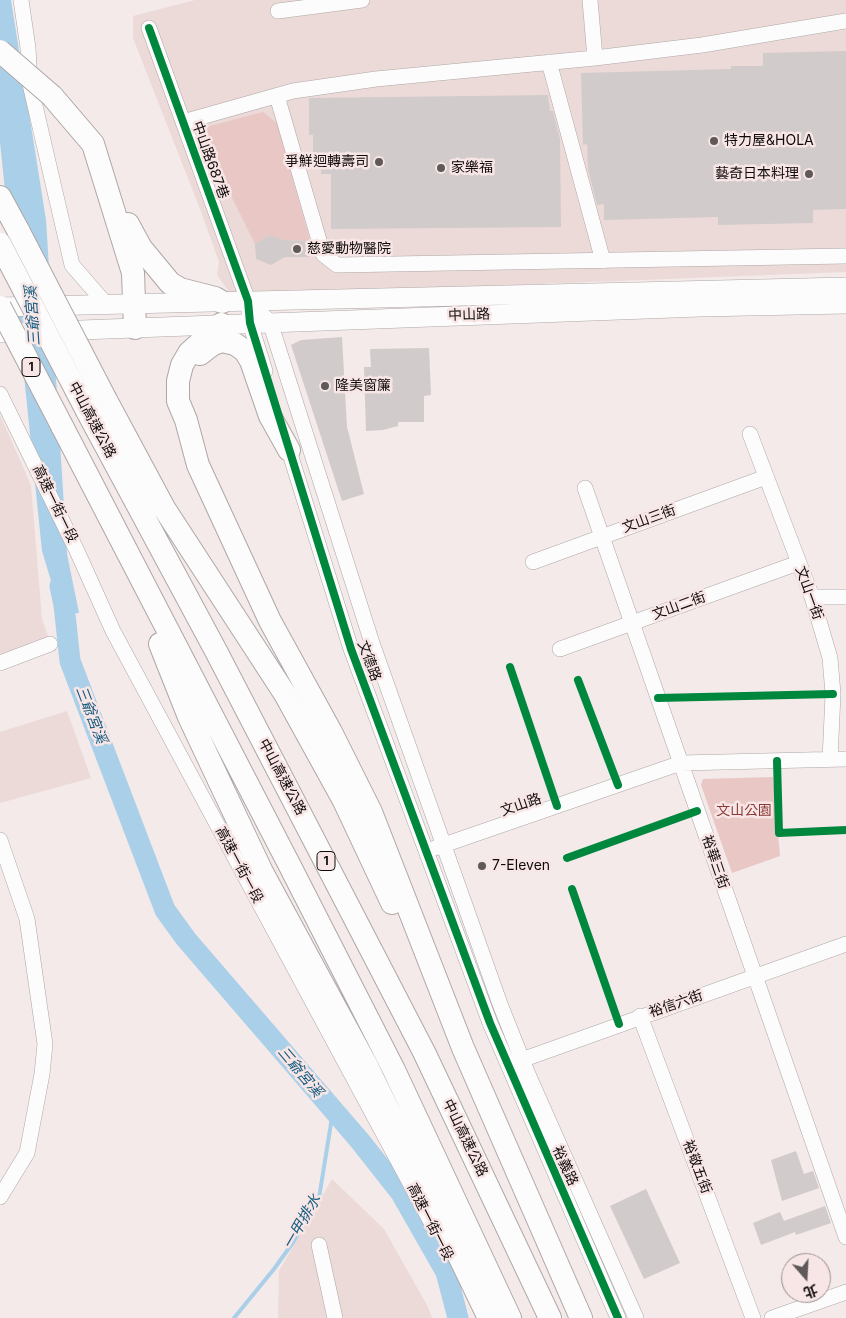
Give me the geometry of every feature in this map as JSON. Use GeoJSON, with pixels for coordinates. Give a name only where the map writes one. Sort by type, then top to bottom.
{"type":"FeatureCollection","features":[{"type":"Feature","properties":{"kind":"highway"},"geometry":{"type":"LineString","coordinates":[[0,51],[52,96],[93,144],[109,176],[132,232],[157,270],[174,286],[222,302]]}},
{"type":"Feature","properties":{"kind":"highway"},"geometry":{"type":"LineString","coordinates":[[93,144],[133,273],[135,328]]}},
{"type":"Feature","properties":{"kind":"highway"},"geometry":{"type":"LineString","coordinates":[[0,197],[97,406],[285,694],[362,837],[416,958],[463,1048]]}},
{"type":"Feature","properties":{"kind":"highway","name":"中山高速公路"},"geometry":{"type":"LineString","coordinates":[[0,244],[97,406],[216,651],[410,1025],[550,1318]]}},
{"type":"Feature","properties":{"kind":"highway","name":"1"},"geometry":{"type":"LineString","coordinates":[[0,307],[389,1062],[510,1318]]}},
{"type":"Feature","properties":{"kind":"highway"},"geometry":{"type":"LineString","coordinates":[[221,324],[195,347],[182,365],[177,394],[198,465],[238,556],[270,621],[331,732],[370,812],[463,1048],[581,1318]]}},
{"type":"Feature","properties":{"kind":"highway"},"geometry":{"type":"LineString","coordinates":[[186,420],[188,410],[185,386],[193,364],[208,347],[218,342],[228,341],[241,347],[248,355],[270,416],[289,450]]}},
{"type":"Feature","properties":{"kind":"highway"},"geometry":{"type":"LineString","coordinates":[[104,506],[189,717],[262,872],[367,1066],[489,1318]]}},
{"type":"Feature","properties":{"kind":"main road","name":"中山路"},"geometry":{"type":"LineString","coordinates":[[0,307],[846,287]]}},
{"type":"Feature","properties":{"kind":"main road","name":"中山路"},"geometry":{"type":"LineString","coordinates":[[2,333],[690,307],[846,304]]}},
{"type":"Feature","properties":{"kind":"street"},"geometry":{"type":"LineString","coordinates":[[21,0],[28,48],[30,84],[72,265],[106,303]]}},
{"type":"Feature","properties":{"kind":"street"},"geometry":{"type":"LineString","coordinates":[[278,11],[362,0]]}},
{"type":"Feature","properties":{"kind":"street"},"geometry":{"type":"LineString","coordinates":[[590,0],[595,58]]}},
{"type":"Feature","properties":{"kind":"street"},"geometry":{"type":"LineString","coordinates":[[183,122],[293,91],[376,79],[595,58],[702,45],[846,21]]}},
{"type":"Feature","properties":{"kind":"street","name":"中山路687巷"},"geometry":{"type":"LineString","coordinates":[[149,28],[248,301]]}},
{"type":"Feature","properties":{"kind":"street"},"geometry":{"type":"LineString","coordinates":[[549,62],[603,261]]}},
{"type":"Feature","properties":{"kind":"street"},"geometry":{"type":"LineString","coordinates":[[277,96],[323,254],[337,265],[846,256]]}},
{"type":"Feature","properties":{"kind":"street","name":"文德路"},"geometry":{"type":"LineString","coordinates":[[248,301],[270,322],[372,643],[500,1004]]}},
{"type":"Feature","properties":{"kind":"street","name":"文德路"},"geometry":{"type":"LineString","coordinates":[[248,301],[250,323],[351,649],[490,1023]]}},
{"type":"Feature","properties":{"kind":"street","name":"高速一街一段"},"geometry":{"type":"LineString","coordinates":[[0,386],[8,408]]}},
{"type":"Feature","properties":{"kind":"street","name":"高速一街一段"},"geometry":{"type":"LineString","coordinates":[[0,394],[77,551],[113,631],[429,1219],[477,1318]]}},
{"type":"Feature","properties":{"kind":"street","name":"文山一街"},"geometry":{"type":"LineString","coordinates":[[750,434],[812,597],[830,658],[833,694],[830,760]]}},
{"type":"Feature","properties":{"kind":"street","name":"文山三街"},"geometry":{"type":"LineString","coordinates":[[533,562],[766,476]]}},
{"type":"Feature","properties":{"kind":"street","name":"裕華三街"},"geometry":{"type":"LineString","coordinates":[[585,488],[846,1237]]}},
{"type":"Feature","properties":{"kind":"street","name":"文山二街"},"geometry":{"type":"LineString","coordinates":[[560,648],[632,624],[798,563]]}},
{"type":"Feature","properties":{"kind":"street"},"geometry":{"type":"LineString","coordinates":[[812,597],[846,596]]}},
{"type":"Feature","properties":{"kind":"street"},"geometry":{"type":"LineString","coordinates":[[0,663],[50,644]]}},
{"type":"Feature","properties":{"kind":"street","name":"文山路"},"geometry":{"type":"LineString","coordinates":[[426,851],[680,762],[846,759]]}},
{"type":"Feature","properties":{"kind":"street"},"geometry":{"type":"LineString","coordinates":[[0,840],[27,919],[36,995],[46,1044],[27,1153],[0,1197]]}},
{"type":"Feature","properties":{"kind":"street","name":"裕信六街"},"geometry":{"type":"LineString","coordinates":[[507,1065],[846,944]]}},
{"type":"Feature","properties":{"kind":"street","name":"裕義路"},"geometry":{"type":"LineString","coordinates":[[500,1004],[522,1060],[636,1318]]}},
{"type":"Feature","properties":{"kind":"street","name":"裕敬五街"},"geometry":{"type":"LineString","coordinates":[[640,1016],[753,1318]]}},
{"type":"Feature","properties":{"kind":"street","name":"裕義路"},"geometry":{"type":"LineString","coordinates":[[490,1023],[618,1318]]}},
{"type":"Feature","properties":{"kind":"street"},"geometry":{"type":"LineString","coordinates":[[319,1245],[335,1318]]}},
{"type":"Feature","properties":{"kind":"street"},"geometry":{"type":"LineString","coordinates":[[772,1318],[846,1292]]}},
{"type":"Feature","properties":{"kind":"shaded area"},"geometry":{"type":"Polygon","coordinates":[[[195,0],[846,0],[846,272],[232,296],[217,275],[219,262],[133,38],[133,16],[195,0]]]}},
{"type":"Feature","properties":{"kind":"shaded area"},"geometry":{"type":"Polygon","coordinates":[[[0,415],[31,485],[42,619],[50,642],[0,660],[0,415]]]}},
{"type":"Feature","properties":{"kind":"shaded area"},"geometry":{"type":"Polygon","coordinates":[[[67,711],[91,778],[0,803],[0,732],[67,711]]]}},
{"type":"Feature","properties":{"kind":"shaded area"},"geometry":{"type":"Polygon","coordinates":[[[332,1179],[384,1229],[428,1307],[432,1318],[278,1318],[279,1271],[332,1179]]]}},
{"type":"Feature","properties":{"kind":"green space"},"geometry":{"type":"Polygon","coordinates":[[[263,112],[277,123],[310,241],[285,240],[269,235],[255,244],[202,137],[206,127],[263,112]]]}},
{"type":"Feature","properties":{"kind":"green space","name":"文山公園"},"geometry":{"type":"Polygon","coordinates":[[[773,777],[780,856],[732,873],[701,785],[703,779],[773,777]]]}},
{"type":"Feature","properties":{"kind":"water"},"geometry":{"type":"Polygon","coordinates":[[[0,0],[11,0],[46,220],[67,554],[79,613],[61,614],[42,551],[0,142],[0,0]]]}},
{"type":"Feature","properties":{"kind":"building","name":"特力屋&HOLA"},"geometry":{"type":"Polygon","coordinates":[[[846,51],[846,209],[813,210],[813,223],[718,225],[718,217],[604,220],[604,204],[597,205],[588,169],[587,144],[583,145],[581,73],[731,69],[731,66],[763,66],[763,53],[846,51]]]}},
{"type":"Feature","properties":{"kind":"building","name":"家樂福"},"geometry":{"type":"Polygon","coordinates":[[[548,95],[550,111],[553,111],[560,139],[561,227],[331,229],[331,174],[321,174],[321,162],[313,162],[313,135],[309,135],[309,98],[548,95]]]}},
{"type":"Feature","properties":{"kind":"building"},"geometry":{"type":"Polygon","coordinates":[[[269,235],[285,240],[309,241],[309,257],[285,257],[271,265],[256,259],[255,244],[269,235]]]}},
{"type":"Feature","properties":{"kind":"building","name":"隆美窗簾"},"geometry":{"type":"Polygon","coordinates":[[[342,337],[347,427],[364,494],[342,501],[291,345],[301,340],[342,337]]]}},
{"type":"Feature","properties":{"kind":"building"},"geometry":{"type":"Polygon","coordinates":[[[429,348],[431,395],[424,396],[424,422],[398,422],[398,426],[383,430],[366,431],[364,367],[371,367],[370,349],[429,348]]]}},
{"type":"Feature","properties":{"kind":"building"},"geometry":{"type":"Polygon","coordinates":[[[796,1151],[804,1174],[813,1171],[819,1188],[782,1201],[771,1160],[796,1151]]]}},
{"type":"Feature","properties":{"kind":"building"},"geometry":{"type":"Polygon","coordinates":[[[646,1189],[680,1263],[644,1279],[610,1206],[646,1189]]]}},
{"type":"Feature","properties":{"kind":"building"},"geometry":{"type":"Polygon","coordinates":[[[825,1206],[831,1223],[796,1235],[795,1232],[761,1245],[753,1223],[780,1212],[784,1221],[825,1206]]]}},
{"type":"Feature","properties":{"kind":"waterway","name":"三爺宮溪"},"geometry":{"type":"LineString","coordinates":[[60,586],[70,661],[165,910],[186,939],[360,1141],[401,1193],[446,1272],[458,1318]]}},
{"type":"Feature","properties":{"kind":"waterway","name":"一甲排水"},"geometry":{"type":"LineString","coordinates":[[234,1318],[294,1241],[319,1198],[333,1111]]}},
{"type":"Feature","properties":{"kind":"cycle path"},"geometry":{"type":"LineString","coordinates":[[149,28],[248,301],[250,323],[351,649],[490,1023],[618,1318]]}},
{"type":"Feature","properties":{"kind":"cycle path"},"geometry":{"type":"LineString","coordinates":[[510,667],[557,806]]}},
{"type":"Feature","properties":{"kind":"cycle path"},"geometry":{"type":"LineString","coordinates":[[578,680],[618,785]]}},
{"type":"Feature","properties":{"kind":"cycle path"},"geometry":{"type":"LineString","coordinates":[[658,698],[833,694]]}},
{"type":"Feature","properties":{"kind":"cycle path"},"geometry":{"type":"LineString","coordinates":[[777,761],[779,833],[846,830]]}},
{"type":"Feature","properties":{"kind":"cycle path"},"geometry":{"type":"LineString","coordinates":[[567,858],[697,811]]}},
{"type":"Feature","properties":{"kind":"cycle path"},"geometry":{"type":"LineString","coordinates":[[572,889],[619,1024]]}},
{"type":"Feature","properties":{"kind":"place","name":"特力屋&HOLA"},"geometry":{"type":"Point","coordinates":[714,141]}},
{"type":"Feature","properties":{"kind":"place","name":"爭鮮迴轉壽司"},"geometry":{"type":"Point","coordinates":[379,162]}},
{"type":"Feature","properties":{"kind":"place","name":"家樂福"},"geometry":{"type":"Point","coordinates":[441,168]}},
{"type":"Feature","properties":{"kind":"place","name":"藝奇日本料理"},"geometry":{"type":"Point","coordinates":[809,174]}},
{"type":"Feature","properties":{"kind":"place","name":"慈愛動物醫院"},"geometry":{"type":"Point","coordinates":[297,249]}},
{"type":"Feature","properties":{"kind":"place","name":"隆美窗簾"},"geometry":{"type":"Point","coordinates":[325,386]}},
{"type":"Feature","properties":{"kind":"place","name":"7-Eleven"},"geometry":{"type":"Point","coordinates":[482,866]}}]}
